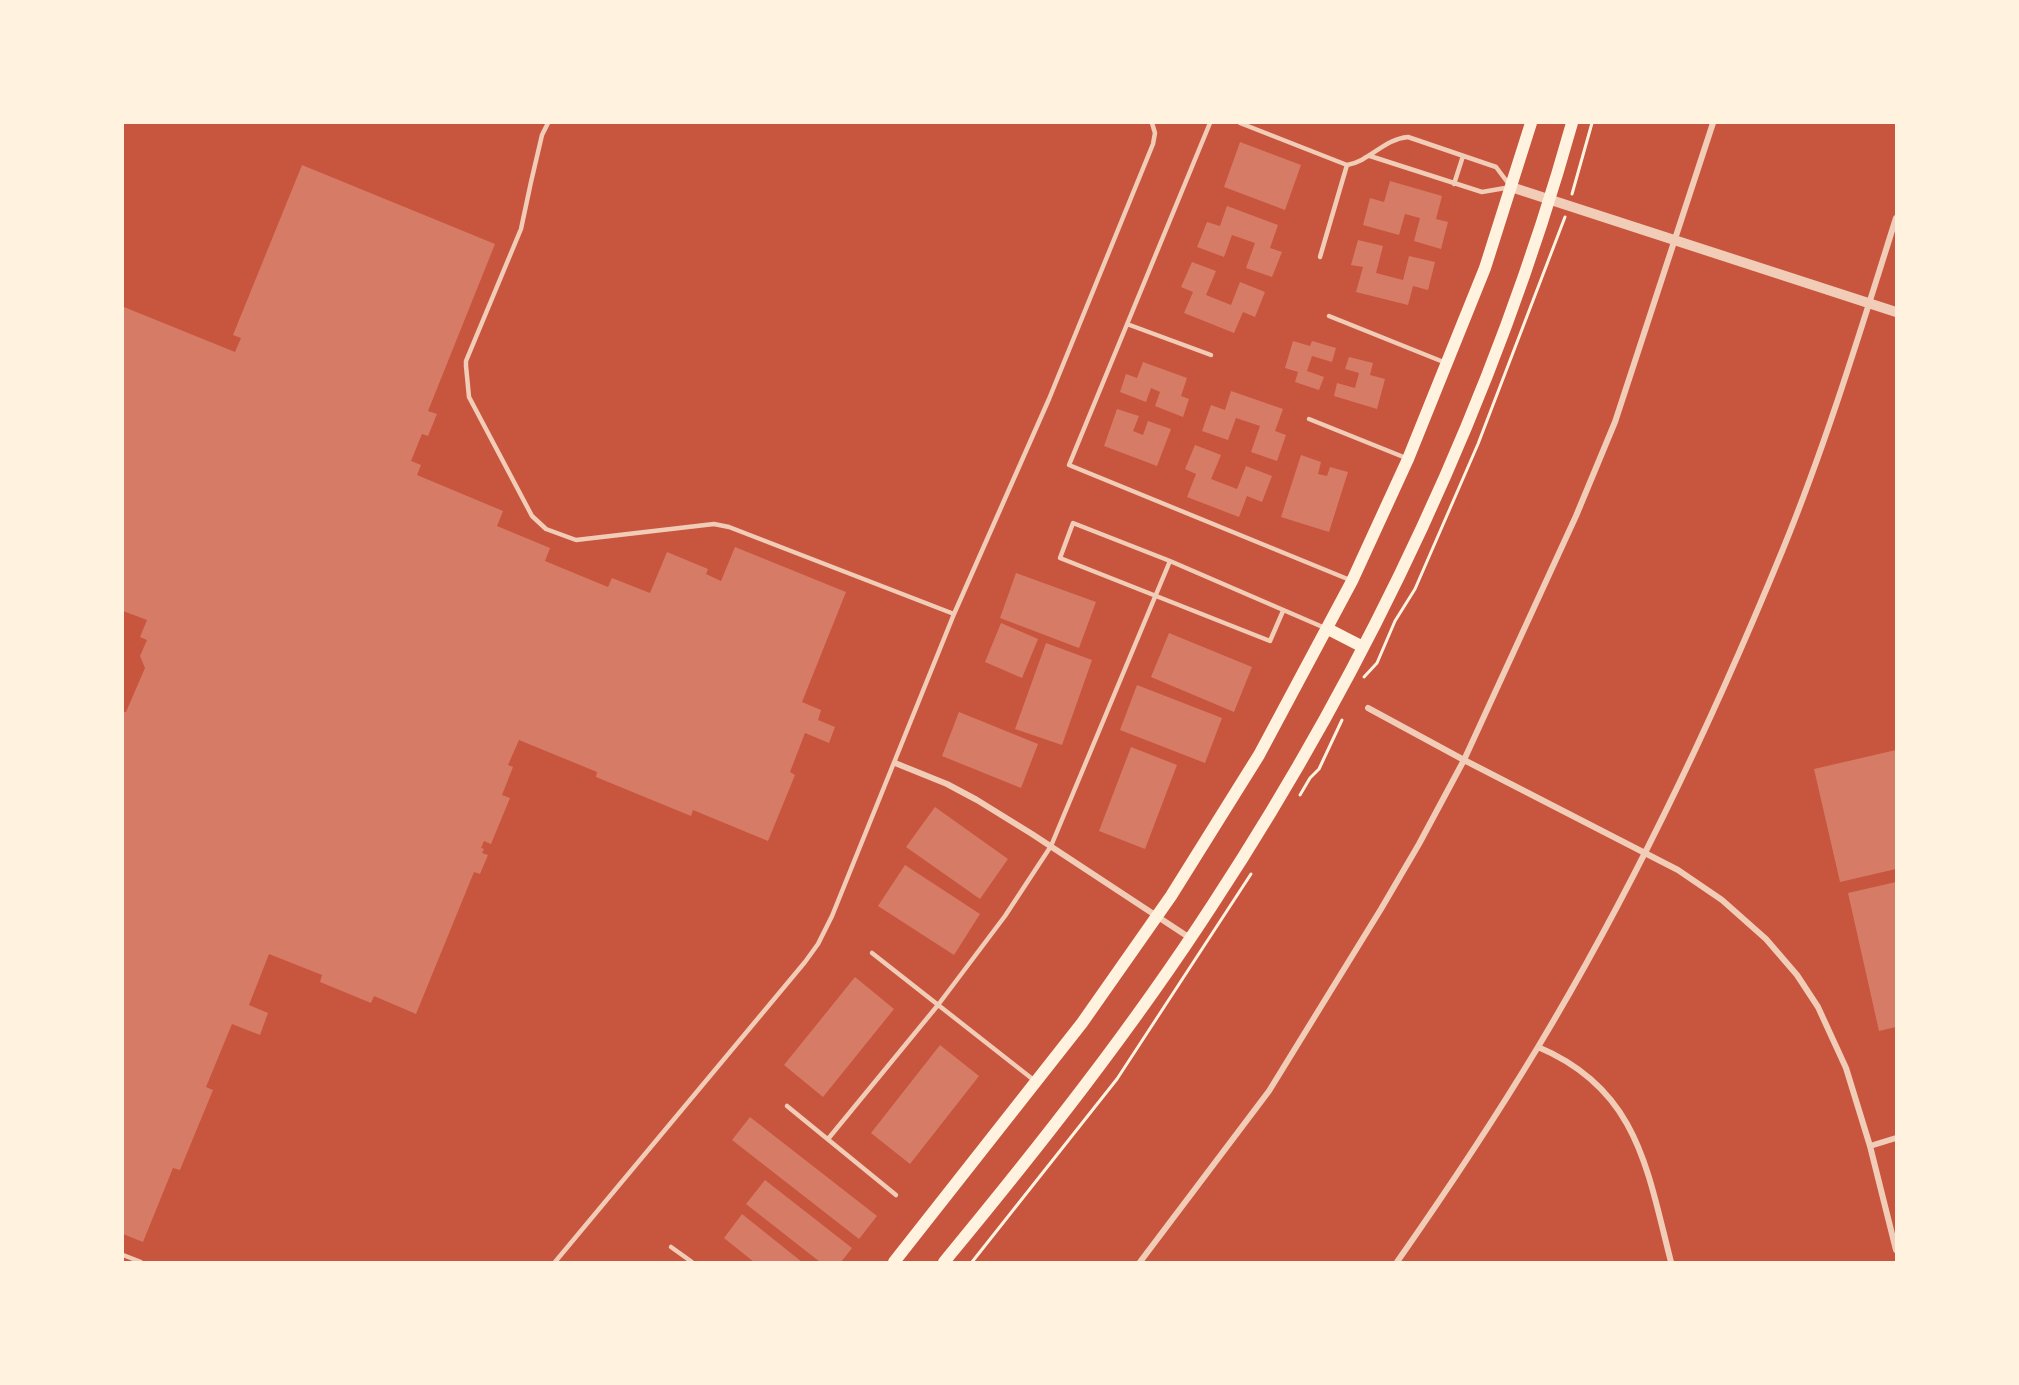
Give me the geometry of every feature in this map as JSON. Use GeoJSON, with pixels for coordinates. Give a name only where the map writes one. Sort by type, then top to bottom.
{"type":"FeatureCollection","features":[{"type":"Feature","properties":{"kind":"main road"},"geometry":{"type":"LineString","coordinates":[[894,1262],[1082,1023],[1192,863],[1259,755],[1353,581],[1408,459],[1485,267],[1531,123]]}},
{"type":"Feature","properties":{"kind":"main road"},"geometry":{"type":"LineString","coordinates":[[945,1262],[1087,1083],[1190,938],[1246,853],[1291,778],[1363,648],[1420,531],[1468,418],[1528,261],[1572,123]]}},
{"type":"Feature","properties":{"kind":"main road"},"geometry":{"type":"LineString","coordinates":[[1328,629],[1363,648]]}},
{"type":"Feature","properties":{"kind":"street"},"geometry":{"type":"LineString","coordinates":[[1140,1262],[1269,1091],[1381,909],[1464,760],[1572,527],[1615,422],[1713,123]]}},
{"type":"Feature","properties":{"kind":"street"},"geometry":{"type":"LineString","coordinates":[[1510,187],[1896,312]]}},
{"type":"Feature","properties":{"kind":"street"},"geometry":{"type":"LineString","coordinates":[[1397,1262],[1538,1047],[1644,854],[1722,692],[1783,548],[1817,459],[1896,218]]}},
{"type":"Feature","properties":{"kind":"street"},"geometry":{"type":"LineString","coordinates":[[1368,708],[1678,870],[1722,900],[1766,939],[1797,975],[1826,1023],[1846,1068],[1870,1146],[1896,1250]]}},
{"type":"Feature","properties":{"kind":"street"},"geometry":{"type":"LineString","coordinates":[[895,763],[947,784],[1052,846],[1190,938]]}},
{"type":"Feature","properties":{"kind":"street"},"geometry":{"type":"LineString","coordinates":[[1538,1047],[1593,1082],[1625,1118],[1641,1152],[1671,1262]]}},
{"type":"Feature","properties":{"kind":"street"},"geometry":{"type":"LineString","coordinates":[[1870,1146],[1896,1138]]}},
{"type":"Feature","properties":{"kind":"lane"},"geometry":{"type":"LineString","coordinates":[[548,123],[538,154],[521,229],[466,361],[469,398],[532,516],[546,529],[576,540],[714,524],[729,527],[954,614]]}},
{"type":"Feature","properties":{"kind":"lane"},"geometry":{"type":"LineString","coordinates":[[555,1262],[818,944],[832,916],[954,614],[1049,399],[1153,144],[1155,133],[1152,123]]}},
{"type":"Feature","properties":{"kind":"lane"},"geometry":{"type":"LineString","coordinates":[[1210,123],[1069,465],[1353,581]]}},
{"type":"Feature","properties":{"kind":"lane"},"geometry":{"type":"LineString","coordinates":[[1240,123],[1347,165],[1355,164],[1370,156],[1395,138],[1408,137],[1496,166],[1510,187],[1482,192],[1370,156]]}},
{"type":"Feature","properties":{"kind":"lane"},"geometry":{"type":"LineString","coordinates":[[1454,184],[1463,156]]}},
{"type":"Feature","properties":{"kind":"lane"},"geometry":{"type":"LineString","coordinates":[[1320,257],[1347,165]]}},
{"type":"Feature","properties":{"kind":"lane"},"geometry":{"type":"LineString","coordinates":[[1329,316],[1448,363]]}},
{"type":"Feature","properties":{"kind":"lane"},"geometry":{"type":"LineString","coordinates":[[1127,324],[1211,355]]}},
{"type":"Feature","properties":{"kind":"lane"},"geometry":{"type":"LineString","coordinates":[[1309,419],[1408,459]]}},
{"type":"Feature","properties":{"kind":"lane"},"geometry":{"type":"LineString","coordinates":[[1283,611],[1270,641],[1060,558],[1073,523],[1170,561],[1328,629]]}},
{"type":"Feature","properties":{"kind":"lane"},"geometry":{"type":"LineString","coordinates":[[828,1139],[938,1005],[1005,916],[1052,846],[1170,561]]}},
{"type":"Feature","properties":{"kind":"lane"},"geometry":{"type":"LineString","coordinates":[[872,953],[1037,1082]]}},
{"type":"Feature","properties":{"kind":"lane"},"geometry":{"type":"LineString","coordinates":[[787,1106],[896,1195]]}},
{"type":"Feature","properties":{"kind":"lane"},"geometry":{"type":"LineString","coordinates":[[671,1246],[692,1262]]}},
{"type":"Feature","properties":{"kind":"lane"},"geometry":{"type":"LineString","coordinates":[[123,1255],[141,1262]]}},
{"type":"Feature","properties":{"kind":"building"},"geometry":{"type":"Polygon","coordinates":[[[1240,142],[1301,165],[1285,210],[1224,187],[1240,142]]]}},
{"type":"Feature","properties":{"kind":"building"},"geometry":{"type":"Polygon","coordinates":[[[302,165],[495,244],[428,411],[437,414],[428,436],[422,434],[411,461],[421,465],[417,475],[503,511],[497,526],[550,548],[545,561],[608,587],[612,578],[650,593],[667,552],[708,569],[706,574],[721,581],[735,547],[846,592],[802,702],[821,710],[818,720],[835,727],[829,743],[805,733],[790,772],[795,775],[768,841],[693,810],[691,816],[596,777],[597,772],[519,740],[508,765],[513,767],[502,795],[510,798],[491,844],[484,841],[481,848],[484,849],[482,853],[488,855],[480,874],[474,872],[416,1014],[374,996],[371,1003],[320,982],[322,975],[269,954],[249,1005],[268,1013],[260,1035],[232,1024],[206,1087],[213,1090],[180,1170],[173,1168],[143,1242],[123,1234],[123,712],[126,712],[145,668],[140,656],[147,640],[140,637],[147,620],[123,611],[123,310],[124,307],[235,352],[241,338],[233,335],[302,165]]]}},
{"type":"Feature","properties":{"kind":"building"},"geometry":{"type":"Polygon","coordinates":[[[1390,181],[1442,196],[1436,219],[1448,222],[1441,249],[1414,241],[1420,218],[1405,214],[1399,235],[1363,225],[1370,198],[1384,202],[1390,181]]]}},
{"type":"Feature","properties":{"kind":"building"},"geometry":{"type":"Polygon","coordinates":[[[1227,206],[1278,225],[1270,248],[1282,252],[1272,277],[1246,268],[1255,243],[1232,235],[1224,257],[1197,247],[1207,222],[1220,226],[1227,206]]]}},
{"type":"Feature","properties":{"kind":"building"},"geometry":{"type":"Polygon","coordinates":[[[1358,240],[1383,246],[1376,273],[1403,280],[1409,256],[1435,262],[1428,290],[1413,286],[1408,305],[1356,292],[1363,267],[1351,265],[1358,240]]]}},
{"type":"Feature","properties":{"kind":"building"},"geometry":{"type":"Polygon","coordinates":[[[1192,262],[1216,271],[1206,295],[1231,305],[1240,282],[1265,292],[1255,317],[1243,312],[1234,333],[1184,313],[1193,292],[1181,287],[1192,262]]]}},
{"type":"Feature","properties":{"kind":"building"},"geometry":{"type":"Polygon","coordinates":[[[1293,341],[1310,346],[1312,341],[1336,348],[1332,362],[1312,356],[1307,371],[1324,377],[1319,390],[1295,382],[1298,372],[1285,368],[1293,341]]]}},
{"type":"Feature","properties":{"kind":"building"},"geometry":{"type":"Polygon","coordinates":[[[1349,357],[1373,363],[1370,375],[1385,379],[1377,409],[1334,396],[1337,383],[1355,388],[1359,373],[1345,369],[1349,357]]]}},
{"type":"Feature","properties":{"kind":"building"},"geometry":{"type":"Polygon","coordinates":[[[1143,362],[1187,378],[1181,396],[1189,399],[1183,417],[1155,406],[1160,392],[1151,388],[1146,402],[1120,392],[1126,374],[1137,378],[1143,362]]]}},
{"type":"Feature","properties":{"kind":"building"},"geometry":{"type":"Polygon","coordinates":[[[1231,391],[1283,409],[1275,431],[1286,435],[1277,461],[1251,452],[1260,426],[1236,418],[1228,440],[1202,431],[1211,405],[1225,410],[1231,391]]]}},
{"type":"Feature","properties":{"kind":"building"},"geometry":{"type":"Polygon","coordinates":[[[1117,409],[1139,416],[1133,431],[1143,435],[1148,421],[1171,429],[1157,466],[1104,446],[1117,409]]]}},
{"type":"Feature","properties":{"kind":"building"},"geometry":{"type":"Polygon","coordinates":[[[1195,445],[1221,455],[1211,479],[1237,489],[1246,466],[1272,476],[1262,502],[1247,496],[1239,517],[1187,497],[1196,474],[1185,469],[1195,445]]]}},
{"type":"Feature","properties":{"kind":"building"},"geometry":{"type":"Polygon","coordinates":[[[1301,455],[1321,462],[1318,474],[1327,476],[1330,467],[1348,472],[1329,532],[1281,517],[1301,455]]]}},
{"type":"Feature","properties":{"kind":"building"},"geometry":{"type":"Polygon","coordinates":[[[1016,573],[1096,602],[1079,648],[1000,618],[1016,573]]]}},
{"type":"Feature","properties":{"kind":"building"},"geometry":{"type":"Polygon","coordinates":[[[1001,623],[1038,639],[1022,678],[985,662],[1001,623]]]}},
{"type":"Feature","properties":{"kind":"building"},"geometry":{"type":"Polygon","coordinates":[[[1169,633],[1252,667],[1234,712],[1151,677],[1169,633]]]}},
{"type":"Feature","properties":{"kind":"building"},"geometry":{"type":"Polygon","coordinates":[[[1046,643],[1092,660],[1062,745],[1015,729],[1046,643]]]}},
{"type":"Feature","properties":{"kind":"building"},"geometry":{"type":"Polygon","coordinates":[[[1137,685],[1222,718],[1205,763],[1120,730],[1137,685]]]}},
{"type":"Feature","properties":{"kind":"building"},"geometry":{"type":"Polygon","coordinates":[[[959,712],[1038,744],[1021,788],[942,756],[959,712]]]}},
{"type":"Feature","properties":{"kind":"building"},"geometry":{"type":"Polygon","coordinates":[[[1131,747],[1177,765],[1145,849],[1099,831],[1131,747]]]}},
{"type":"Feature","properties":{"kind":"building"},"geometry":{"type":"Polygon","coordinates":[[[1896,750],[1896,869],[1840,882],[1814,769],[1896,750]]]}},
{"type":"Feature","properties":{"kind":"building"},"geometry":{"type":"Polygon","coordinates":[[[935,807],[1008,859],[980,899],[906,847],[935,807]]]}},
{"type":"Feature","properties":{"kind":"building"},"geometry":{"type":"Polygon","coordinates":[[[905,865],[980,914],[954,955],[878,906],[905,865]]]}},
{"type":"Feature","properties":{"kind":"building"},"geometry":{"type":"Polygon","coordinates":[[[1896,882],[1896,1027],[1879,1031],[1848,893],[1896,882]]]}},
{"type":"Feature","properties":{"kind":"building"},"geometry":{"type":"Polygon","coordinates":[[[855,977],[894,1009],[823,1097],[784,1065],[855,977]]]}},
{"type":"Feature","properties":{"kind":"building"},"geometry":{"type":"Polygon","coordinates":[[[940,1045],[979,1076],[910,1164],[871,1133],[940,1045]]]}},
{"type":"Feature","properties":{"kind":"building"},"geometry":{"type":"Polygon","coordinates":[[[750,1117],[877,1216],[859,1239],[732,1140],[750,1117]]]}},
{"type":"Feature","properties":{"kind":"building"},"geometry":{"type":"Polygon","coordinates":[[[765,1180],[852,1248],[841,1262],[820,1262],[746,1204],[765,1180]]]}},
{"type":"Feature","properties":{"kind":"building"},"geometry":{"type":"Polygon","coordinates":[[[742,1214],[802,1262],[754,1262],[724,1238],[742,1214]]]}}]}
